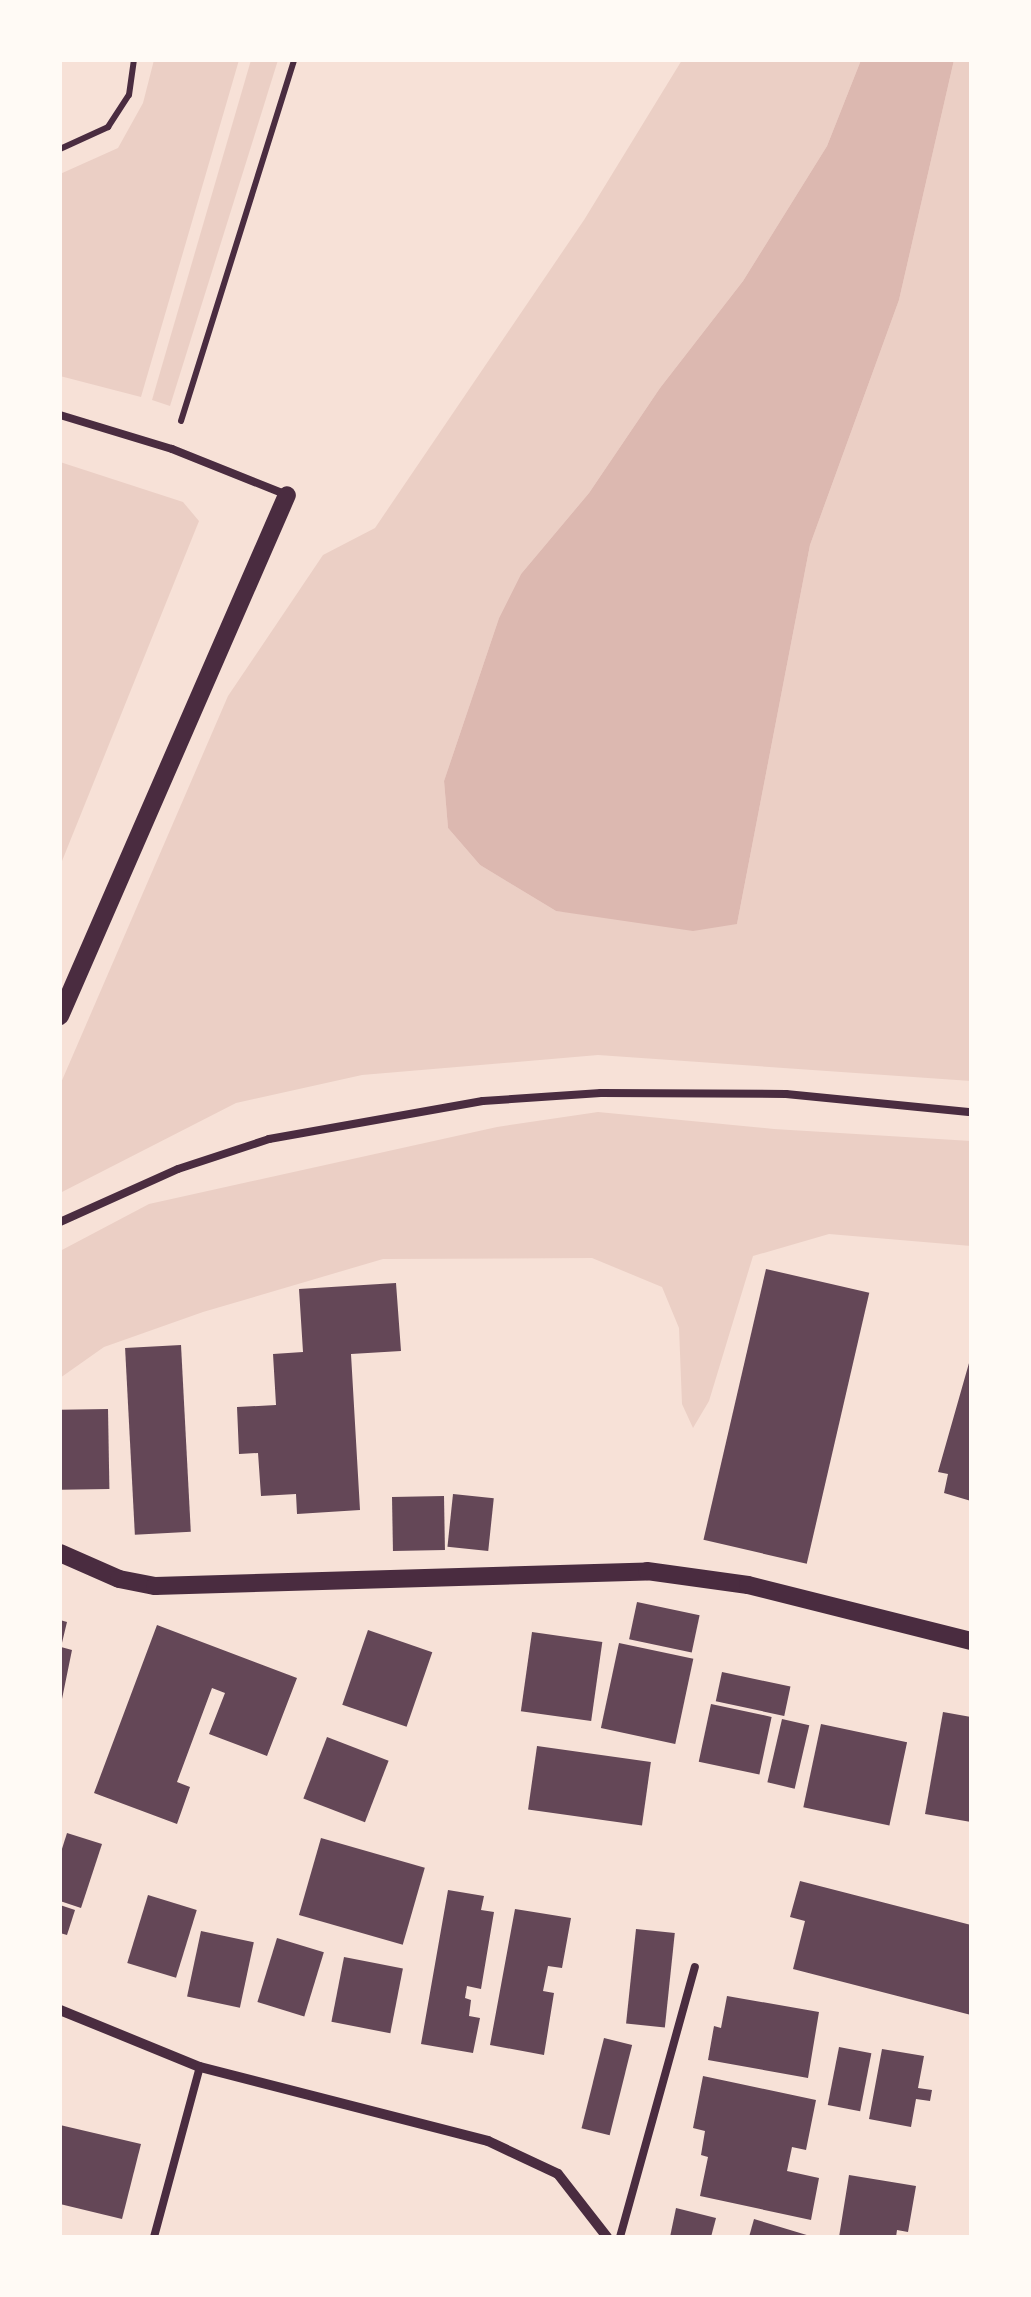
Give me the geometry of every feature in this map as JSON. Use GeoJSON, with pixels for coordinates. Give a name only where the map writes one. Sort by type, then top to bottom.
{"type":"FeatureCollection","features":[{"type":"Feature","properties":{"kind":"street"},"geometry":{"type":"LineString","coordinates":[[60,1016],[287,494]]}},
{"type":"Feature","properties":{"kind":"street"},"geometry":{"type":"LineString","coordinates":[[60,1553],[118,1579],[155,1586],[648,1571],[748,1585],[971,1641]]}},
{"type":"Feature","properties":{"kind":"street"},"geometry":{"type":"LineString","coordinates":[[60,2010],[200,2066],[488,2140],[558,2174],[606,2237]]}},
{"type":"Feature","properties":{"kind":"lane"},"geometry":{"type":"LineString","coordinates":[[60,415],[172,449],[287,494]]}},
{"type":"Feature","properties":{"kind":"lane"},"geometry":{"type":"LineString","coordinates":[[60,1222],[178,1170],[269,1139],[483,1101],[601,1092],[786,1094],[971,1112]]}},
{"type":"Feature","properties":{"kind":"lane"},"geometry":{"type":"LineString","coordinates":[[620,2237],[695,1968]]}},
{"type":"Feature","properties":{"kind":"lane"},"geometry":{"type":"LineString","coordinates":[[154,2237],[200,2066]]}},
{"type":"Feature","properties":{"kind":"path"},"geometry":{"type":"LineString","coordinates":[[60,149],[108,127],[129,96],[134,60]]}},
{"type":"Feature","properties":{"kind":"path"},"geometry":{"type":"LineString","coordinates":[[181,422],[294,60]]}},
{"type":"Feature","properties":{"kind":"shaded area"},"geometry":{"type":"Polygon","coordinates":[[[154,60],[239,60],[141,397],[60,376],[60,174],[118,148],[143,103],[154,60]]]}},
{"type":"Feature","properties":{"kind":"shaded area"},"geometry":{"type":"Polygon","coordinates":[[[251,60],[278,60],[170,406],[152,400],[251,60]]]}},
{"type":"Feature","properties":{"kind":"shaded area"},"geometry":{"type":"Polygon","coordinates":[[[682,60],[861,60],[827,146],[743,281],[660,388],[589,493],[521,574],[499,618],[444,781],[448,828],[480,865],[556,911],[737,924],[810,545],[899,300],[954,60],[971,60],[971,1081],[598,1055],[362,1075],[236,1103],[60,1193],[60,1085],[228,696],[323,555],[375,528],[584,220],[682,60]]]}},
{"type":"Feature","properties":{"kind":"shaded area"},"geometry":{"type":"Polygon","coordinates":[[[861,60],[954,60],[899,300],[810,545],[737,924],[693,931],[556,911],[480,865],[448,828],[444,781],[499,618],[521,574],[589,493],[660,388],[743,281],[827,146],[861,60]]]}},
{"type":"Feature","properties":{"kind":"shaded area"},"geometry":{"type":"Polygon","coordinates":[[[60,462],[183,502],[199,521],[60,866],[60,462]]]}},
{"type":"Feature","properties":{"kind":"shaded area"},"geometry":{"type":"Polygon","coordinates":[[[598,1112],[774,1129],[971,1141],[971,1246],[829,1234],[753,1256],[709,1401],[693,1428],[682,1404],[679,1328],[662,1287],[592,1258],[383,1259],[203,1312],[104,1347],[60,1378],[60,1251],[149,1204],[497,1127],[598,1112]]]}},
{"type":"Feature","properties":{"kind":"building"},"geometry":{"type":"Polygon","coordinates":[[[766,1269],[869,1293],[807,1564],[703,1540],[766,1269]]]}},
{"type":"Feature","properties":{"kind":"building"},"geometry":{"type":"Polygon","coordinates":[[[396,1283],[401,1351],[351,1354],[360,1510],[297,1514],[296,1494],[261,1496],[258,1453],[239,1454],[237,1407],[276,1405],[273,1354],[303,1352],[299,1289],[396,1283]]]}},
{"type":"Feature","properties":{"kind":"building"},"geometry":{"type":"Polygon","coordinates":[[[181,1345],[191,1532],[135,1535],[125,1348],[181,1345]]]}},
{"type":"Feature","properties":{"kind":"building"},"geometry":{"type":"Polygon","coordinates":[[[971,1356],[971,1501],[944,1493],[948,1474],[938,1472],[971,1356]]]}},
{"type":"Feature","properties":{"kind":"building"},"geometry":{"type":"Polygon","coordinates":[[[108,1409],[109,1489],[61,1490],[60,1410],[108,1409]]]}},
{"type":"Feature","properties":{"kind":"building"},"geometry":{"type":"Polygon","coordinates":[[[453,1494],[494,1498],[488,1551],[447,1547],[453,1494]]]}},
{"type":"Feature","properties":{"kind":"building"},"geometry":{"type":"Polygon","coordinates":[[[444,1496],[445,1550],[393,1551],[392,1497],[444,1496]]]}},
{"type":"Feature","properties":{"kind":"building"},"geometry":{"type":"Polygon","coordinates":[[[637,1602],[700,1615],[692,1652],[629,1639],[637,1602]]]}},
{"type":"Feature","properties":{"kind":"building"},"geometry":{"type":"Polygon","coordinates":[[[60,1620],[67,1622],[61,1647],[72,1650],[62,1699],[60,1620]]]}},
{"type":"Feature","properties":{"kind":"building"},"geometry":{"type":"Polygon","coordinates":[[[157,1625],[297,1678],[267,1756],[209,1734],[225,1693],[212,1688],[177,1782],[190,1787],[177,1824],[94,1793],[157,1625]]]}},
{"type":"Feature","properties":{"kind":"building"},"geometry":{"type":"Polygon","coordinates":[[[368,1630],[432,1652],[407,1727],[342,1705],[368,1630]]]}},
{"type":"Feature","properties":{"kind":"building"},"geometry":{"type":"Polygon","coordinates":[[[532,1632],[602,1642],[591,1721],[521,1711],[532,1632]]]}},
{"type":"Feature","properties":{"kind":"building"},"geometry":{"type":"Polygon","coordinates":[[[619,1643],[693,1659],[675,1744],[601,1728],[619,1643]]]}},
{"type":"Feature","properties":{"kind":"building"},"geometry":{"type":"Polygon","coordinates":[[[722,1672],[790,1687],[784,1716],[716,1701],[722,1672]]]}},
{"type":"Feature","properties":{"kind":"building"},"geometry":{"type":"Polygon","coordinates":[[[711,1704],[772,1717],[759,1775],[699,1762],[711,1704]]]}},
{"type":"Feature","properties":{"kind":"building"},"geometry":{"type":"Polygon","coordinates":[[[943,1712],[971,1717],[971,1822],[925,1814],[943,1712]]]}},
{"type":"Feature","properties":{"kind":"building"},"geometry":{"type":"Polygon","coordinates":[[[782,1719],[809,1725],[795,1789],[767,1782],[782,1719]]]}},
{"type":"Feature","properties":{"kind":"building"},"geometry":{"type":"Polygon","coordinates":[[[821,1724],[907,1742],[889,1825],[803,1807],[821,1724]]]}},
{"type":"Feature","properties":{"kind":"building"},"geometry":{"type":"Polygon","coordinates":[[[327,1737],[389,1761],[365,1822],[303,1799],[327,1737]]]}},
{"type":"Feature","properties":{"kind":"building"},"geometry":{"type":"Polygon","coordinates":[[[537,1746],[651,1762],[642,1825],[528,1809],[537,1746]]]}},
{"type":"Feature","properties":{"kind":"building"},"geometry":{"type":"Polygon","coordinates":[[[67,1833],[102,1844],[81,1908],[60,1901],[60,1855],[67,1833]]]}},
{"type":"Feature","properties":{"kind":"building"},"geometry":{"type":"Polygon","coordinates":[[[321,1838],[425,1868],[403,1945],[299,1915],[321,1838]]]}},
{"type":"Feature","properties":{"kind":"building"},"geometry":{"type":"Polygon","coordinates":[[[800,1881],[971,1925],[971,2015],[793,1969],[805,1921],[790,1917],[800,1881]]]}},
{"type":"Feature","properties":{"kind":"building"},"geometry":{"type":"Polygon","coordinates":[[[448,1890],[484,1896],[481,1910],[494,1912],[481,1989],[467,1986],[465,1998],[471,2000],[469,2016],[480,2018],[473,2053],[421,2044],[448,1890]]]}},
{"type":"Feature","properties":{"kind":"building"},"geometry":{"type":"Polygon","coordinates":[[[148,1895],[197,1910],[176,1978],[127,1963],[148,1895]]]}},
{"type":"Feature","properties":{"kind":"building"},"geometry":{"type":"Polygon","coordinates":[[[60,1905],[75,1910],[67,1935],[60,1933],[60,1905]]]}},
{"type":"Feature","properties":{"kind":"building"},"geometry":{"type":"Polygon","coordinates":[[[515,1909],[571,1918],[562,1968],[548,1966],[543,1991],[554,1993],[544,2055],[490,2045],[515,1909]]]}},
{"type":"Feature","properties":{"kind":"building"},"geometry":{"type":"Polygon","coordinates":[[[636,1929],[675,1933],[665,2028],[626,2023],[636,1929]]]}},
{"type":"Feature","properties":{"kind":"building"},"geometry":{"type":"Polygon","coordinates":[[[201,1931],[254,1942],[240,2008],[187,1997],[201,1931]]]}},
{"type":"Feature","properties":{"kind":"building"},"geometry":{"type":"Polygon","coordinates":[[[277,1938],[324,1952],[304,2016],[257,2002],[277,1938]]]}},
{"type":"Feature","properties":{"kind":"building"},"geometry":{"type":"Polygon","coordinates":[[[344,1957],[403,1968],[390,2033],[331,2022],[344,1957]]]}},
{"type":"Feature","properties":{"kind":"building"},"geometry":{"type":"Polygon","coordinates":[[[727,1996],[819,2012],[808,2078],[708,2060],[714,2026],[721,2028],[727,1996]]]}},
{"type":"Feature","properties":{"kind":"building"},"geometry":{"type":"Polygon","coordinates":[[[604,2038],[632,2045],[610,2135],[582,2128],[604,2038]]]}},
{"type":"Feature","properties":{"kind":"building"},"geometry":{"type":"Polygon","coordinates":[[[839,2047],[871,2053],[860,2111],[828,2105],[839,2047]]]}},
{"type":"Feature","properties":{"kind":"building"},"geometry":{"type":"Polygon","coordinates":[[[882,2049],[924,2056],[918,2088],[932,2090],[930,2101],[916,2099],[911,2127],[869,2119],[882,2049]]]}},
{"type":"Feature","properties":{"kind":"building"},"geometry":{"type":"Polygon","coordinates":[[[703,2076],[816,2100],[806,2150],[792,2147],[787,2171],[819,2178],[811,2220],[700,2196],[708,2157],[701,2155],[705,2131],[693,2128],[703,2076]]]}},
{"type":"Feature","properties":{"kind":"building"},"geometry":{"type":"Polygon","coordinates":[[[60,2125],[141,2144],[122,2219],[60,2204],[60,2125]]]}},
{"type":"Feature","properties":{"kind":"building"},"geometry":{"type":"Polygon","coordinates":[[[849,2175],[916,2186],[908,2232],[897,2230],[896,2237],[839,2237],[849,2175]]]}},
{"type":"Feature","properties":{"kind":"building"},"geometry":{"type":"Polygon","coordinates":[[[676,2208],[716,2218],[711,2237],[670,2237],[676,2208]]]}},
{"type":"Feature","properties":{"kind":"building"},"geometry":{"type":"Polygon","coordinates":[[[754,2219],[810,2236],[810,2237],[749,2237],[754,2219]]]}}]}
